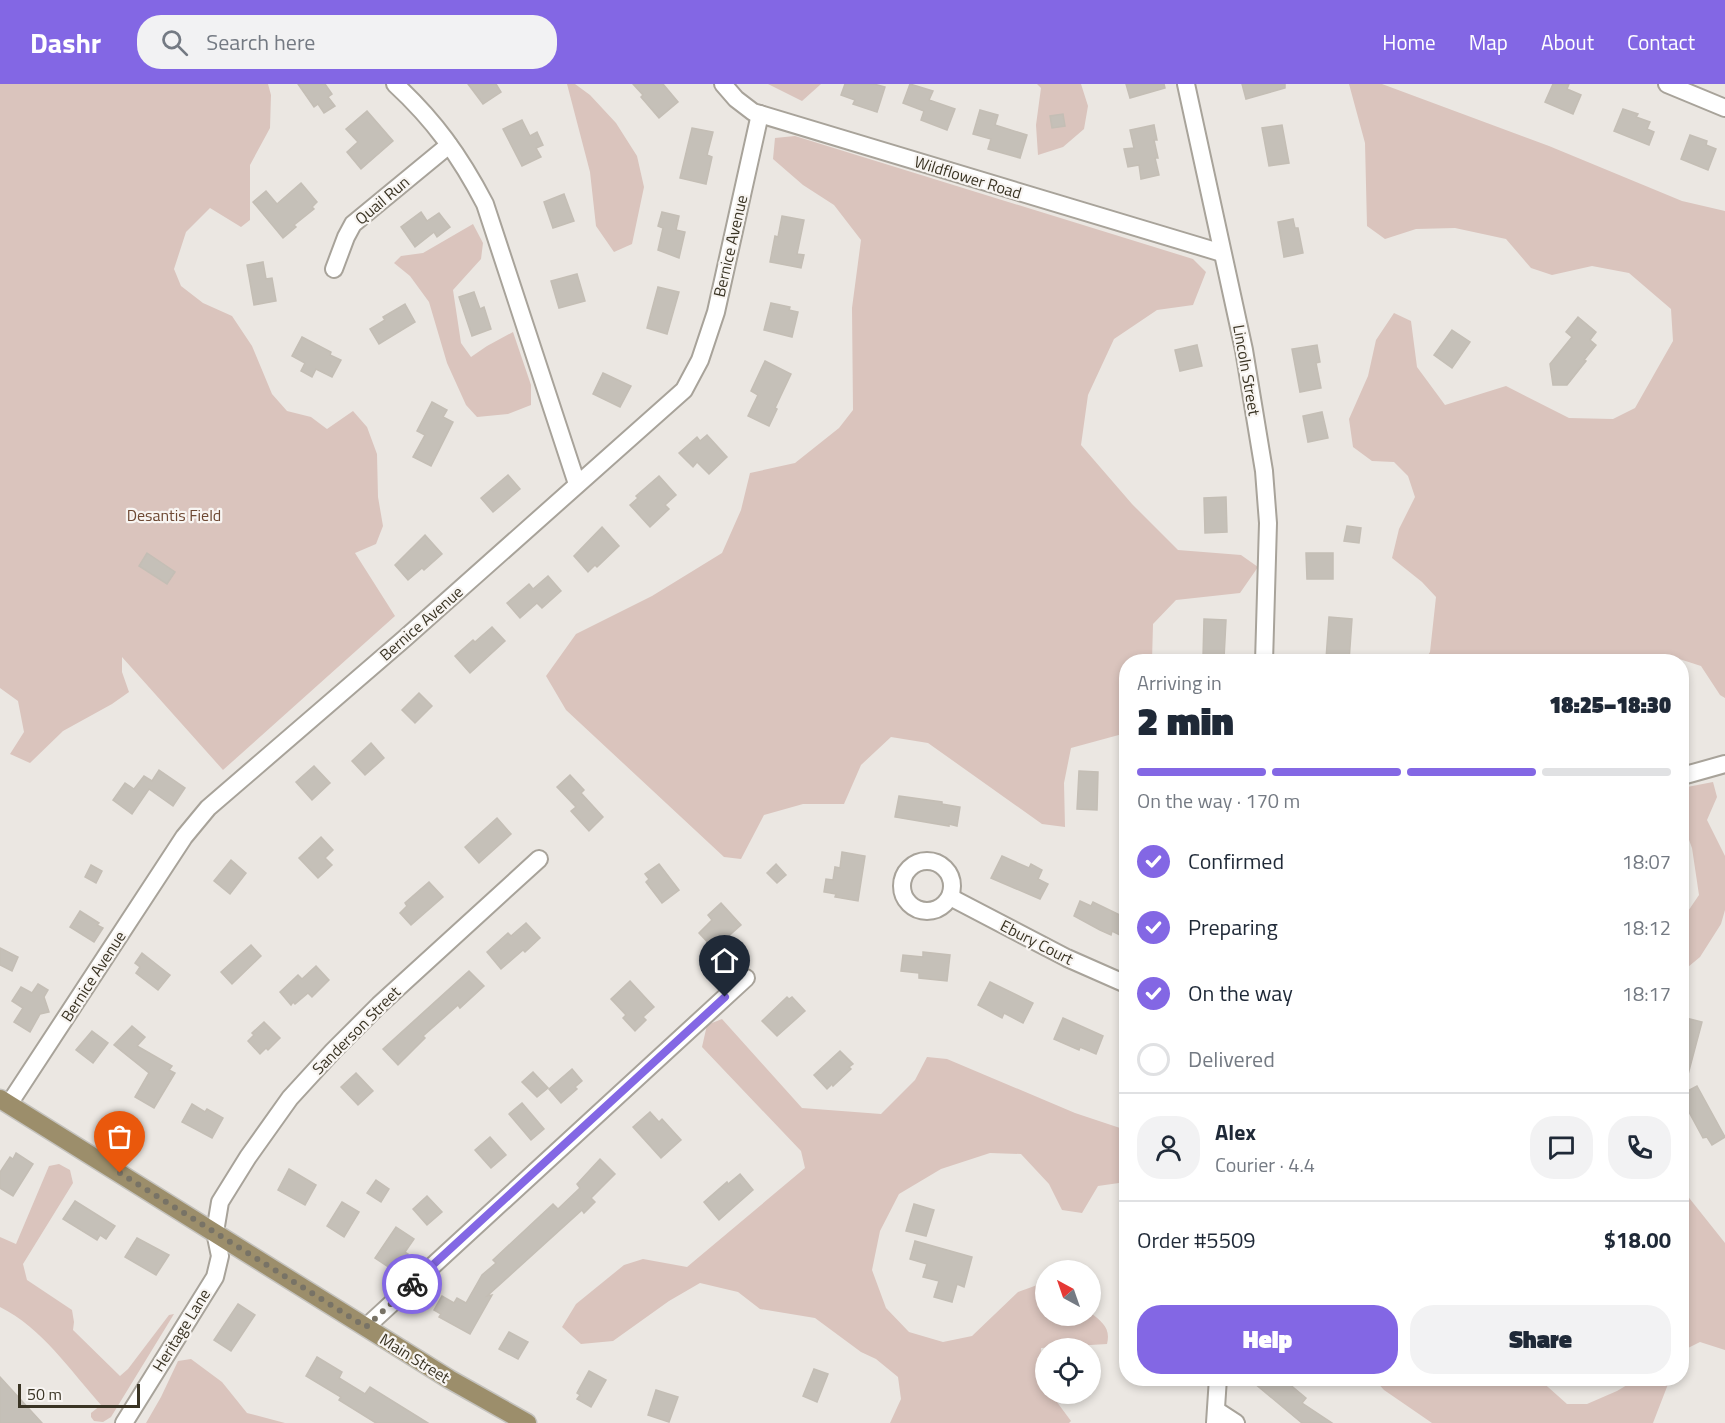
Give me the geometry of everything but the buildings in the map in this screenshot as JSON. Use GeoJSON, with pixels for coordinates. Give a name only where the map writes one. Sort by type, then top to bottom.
{"type":"FeatureCollection","features":[{"type":"Feature","properties":{"kind":"main road","name":"Main Street"},"geometry":{"type":"LineString","coordinates":[[4,1102],[449,1379],[527,1423]]}},
{"type":"Feature","properties":{"kind":"street"},"geometry":{"type":"LineString","coordinates":[[395,84],[425,112],[449,145],[474,184],[490,216],[577,484]]}},
{"type":"Feature","properties":{"kind":"street","name":"Wildflower Road"},"geometry":{"type":"LineString","coordinates":[[723,84],[742,105],[760,114],[1222,253]]}},
{"type":"Feature","properties":{"kind":"street","name":"Lincoln Street"},"geometry":{"type":"LineString","coordinates":[[1186,84],[1248,373],[1267,498],[1268,575],[1264,654]]}},
{"type":"Feature","properties":{"kind":"street"},"geometry":{"type":"LineString","coordinates":[[1667,84],[1725,108]]}},
{"type":"Feature","properties":{"kind":"street","name":"Bernice Avenue"},"geometry":{"type":"LineString","coordinates":[[4,1102],[184,837],[202,814],[679,395],[696,371],[716,312],[760,114]]}},
{"type":"Feature","properties":{"kind":"street","name":"Quail Run"},"geometry":{"type":"LineString","coordinates":[[334,269],[353,224],[449,145]]}},
{"type":"Feature","properties":{"kind":"street"},"geometry":{"type":"LineString","coordinates":[[1689,774],[1725,764]]}},
{"type":"Feature","properties":{"kind":"street","name":"Sanderson Street"},"geometry":{"type":"LineString","coordinates":[[215,1232],[220,1202],[257,1143],[301,1085],[379,1005],[539,859]]}},
{"type":"Feature","properties":{"kind":"street","name":"Ebury Court"},"geometry":{"type":"LineString","coordinates":[[950,897],[1067,958],[1119,981]]}},
{"type":"Feature","properties":{"kind":"street"},"geometry":{"type":"LineString","coordinates":[[366,1327],[746,978]]}},
{"type":"Feature","properties":{"kind":"street","name":"Heritage Lane"},"geometry":{"type":"LineString","coordinates":[[124,1423],[214,1276],[220,1256],[215,1232]]}},
{"type":"Feature","properties":{"kind":"street"},"geometry":{"type":"LineString","coordinates":[[1218,1386],[1216,1417],[1236,1423]]}},
{"type":"Feature","properties":{"kind":"green space","name":"Desantis Field"},"geometry":{"type":"Polygon","coordinates":[[[0,84],[268,84],[271,95],[270,128],[250,165],[250,220],[241,227],[210,208],[186,232],[174,269],[181,286],[203,303],[232,316],[252,346],[272,394],[287,411],[311,417],[327,429],[353,411],[367,427],[377,454],[378,497],[383,526],[376,544],[355,553],[395,616],[223,770],[122,657],[122,672],[129,692],[63,731],[30,763],[10,754],[24,732],[18,701],[0,688],[0,84]]]}},
{"type":"Feature","properties":{"kind":"green space"},"geometry":{"type":"Polygon","coordinates":[[[567,84],[575,84],[590,95],[616,123],[637,156],[644,187],[632,244],[614,252],[596,226],[590,172],[567,84]]]}},
{"type":"Feature","properties":{"kind":"green space"},"geometry":{"type":"Polygon","coordinates":[[[768,84],[821,84],[802,101],[768,84]]]}},
{"type":"Feature","properties":{"kind":"green space"},"geometry":{"type":"Polygon","coordinates":[[[1037,84],[1081,84],[1088,106],[1084,129],[1063,147],[1038,155],[1036,125],[1041,88],[1037,84]]]}},
{"type":"Feature","properties":{"kind":"green space"},"geometry":{"type":"Polygon","coordinates":[[[1349,84],[1382,84],[1549,146],[1682,201],[1725,211],[1725,698],[1720,695],[1701,666],[1689,662],[1689,654],[1429,654],[1436,597],[1422,582],[1392,558],[1399,529],[1415,497],[1408,476],[1394,462],[1372,461],[1353,447],[1349,419],[1368,376],[1376,340],[1394,313],[1411,321],[1417,367],[1445,405],[1506,386],[1569,418],[1613,419],[1635,408],[1673,341],[1671,309],[1629,273],[1592,266],[1552,275],[1531,268],[1506,239],[1455,228],[1416,229],[1385,239],[1367,226],[1365,143],[1349,84]]]}},
{"type":"Feature","properties":{"kind":"green space"},"geometry":{"type":"Polygon","coordinates":[[[795,136],[1193,259],[1206,272],[1193,305],[1157,310],[1114,339],[1088,395],[1081,445],[1132,504],[1178,550],[1241,555],[1258,567],[1240,593],[1176,600],[1153,624],[1152,654],[1119,654],[1119,735],[1071,748],[1064,783],[1065,827],[1042,824],[928,743],[891,737],[861,765],[844,804],[803,804],[764,815],[741,859],[724,857],[566,710],[546,676],[576,634],[652,596],[722,553],[741,510],[750,473],[795,463],[839,428],[853,410],[852,308],[861,240],[834,205],[803,185],[773,159],[775,138],[795,136]]]}},
{"type":"Feature","properties":{"kind":"green space"},"geometry":{"type":"Polygon","coordinates":[[[473,224],[483,243],[481,259],[453,290],[461,343],[471,357],[513,332],[531,385],[531,405],[508,414],[477,417],[466,405],[447,363],[429,302],[410,276],[394,263],[401,256],[423,253],[473,224]]]}},
{"type":"Feature","properties":{"kind":"green space"},"geometry":{"type":"Polygon","coordinates":[[[1713,782],[1717,797],[1707,820],[1725,856],[1725,910],[1721,924],[1700,957],[1689,966],[1689,910],[1699,895],[1689,840],[1689,787],[1713,782]]]}},
{"type":"Feature","properties":{"kind":"green space"},"geometry":{"type":"Polygon","coordinates":[[[722,1019],[802,1108],[881,1114],[915,1080],[927,1057],[947,1059],[1075,1113],[1119,1128],[1119,1183],[1098,1186],[1082,1213],[1062,1210],[1049,1184],[1021,1154],[990,1153],[941,1169],[899,1194],[880,1231],[872,1270],[886,1308],[909,1332],[943,1342],[972,1336],[1018,1292],[1035,1286],[1035,1326],[1101,1326],[1101,1322],[1107,1330],[1107,1344],[1101,1344],[1101,1338],[1035,1338],[1035,1404],[1058,1404],[1071,1421],[1069,1423],[890,1423],[901,1399],[898,1377],[876,1359],[861,1352],[815,1318],[760,1309],[738,1292],[700,1283],[669,1301],[613,1341],[581,1344],[562,1327],[576,1304],[624,1265],[643,1259],[687,1267],[805,1168],[801,1151],[702,1047],[707,1025],[722,1019]]]}},
{"type":"Feature","properties":{"kind":"green space"},"geometry":{"type":"Polygon","coordinates":[[[59,1164],[70,1170],[73,1183],[23,1264],[27,1280],[72,1310],[73,1330],[120,1376],[128,1369],[169,1315],[174,1314],[111,1417],[103,1422],[94,1421],[91,1417],[91,1413],[101,1405],[55,1351],[29,1326],[0,1307],[0,1237],[16,1244],[49,1166],[59,1164]]]}},
{"type":"Feature","properties":{"kind":"green space"},"geometry":{"type":"Polygon","coordinates":[[[1689,1198],[1725,1243],[1725,1350],[1700,1342],[1689,1348],[1689,1198]]]}},
{"type":"Feature","properties":{"kind":"green space"},"geometry":{"type":"Polygon","coordinates":[[[191,1359],[222,1382],[247,1413],[285,1423],[146,1423],[178,1361],[191,1359]]]}},
{"type":"Feature","properties":{"kind":"green space"},"geometry":{"type":"Polygon","coordinates":[[[1380,1386],[1547,1386],[1567,1404],[1587,1404],[1625,1386],[1667,1386],[1653,1423],[1432,1423],[1380,1386]]]}},
{"type":"Feature","properties":{"kind":"way so far"},"geometry":{"type":"LineString","coordinates":[[120,1173],[366,1327],[412,1284]]}},
{"type":"Feature","properties":{"kind":"route"},"geometry":{"type":"LineString","coordinates":[[412,1284],[725,997]]}}]}
